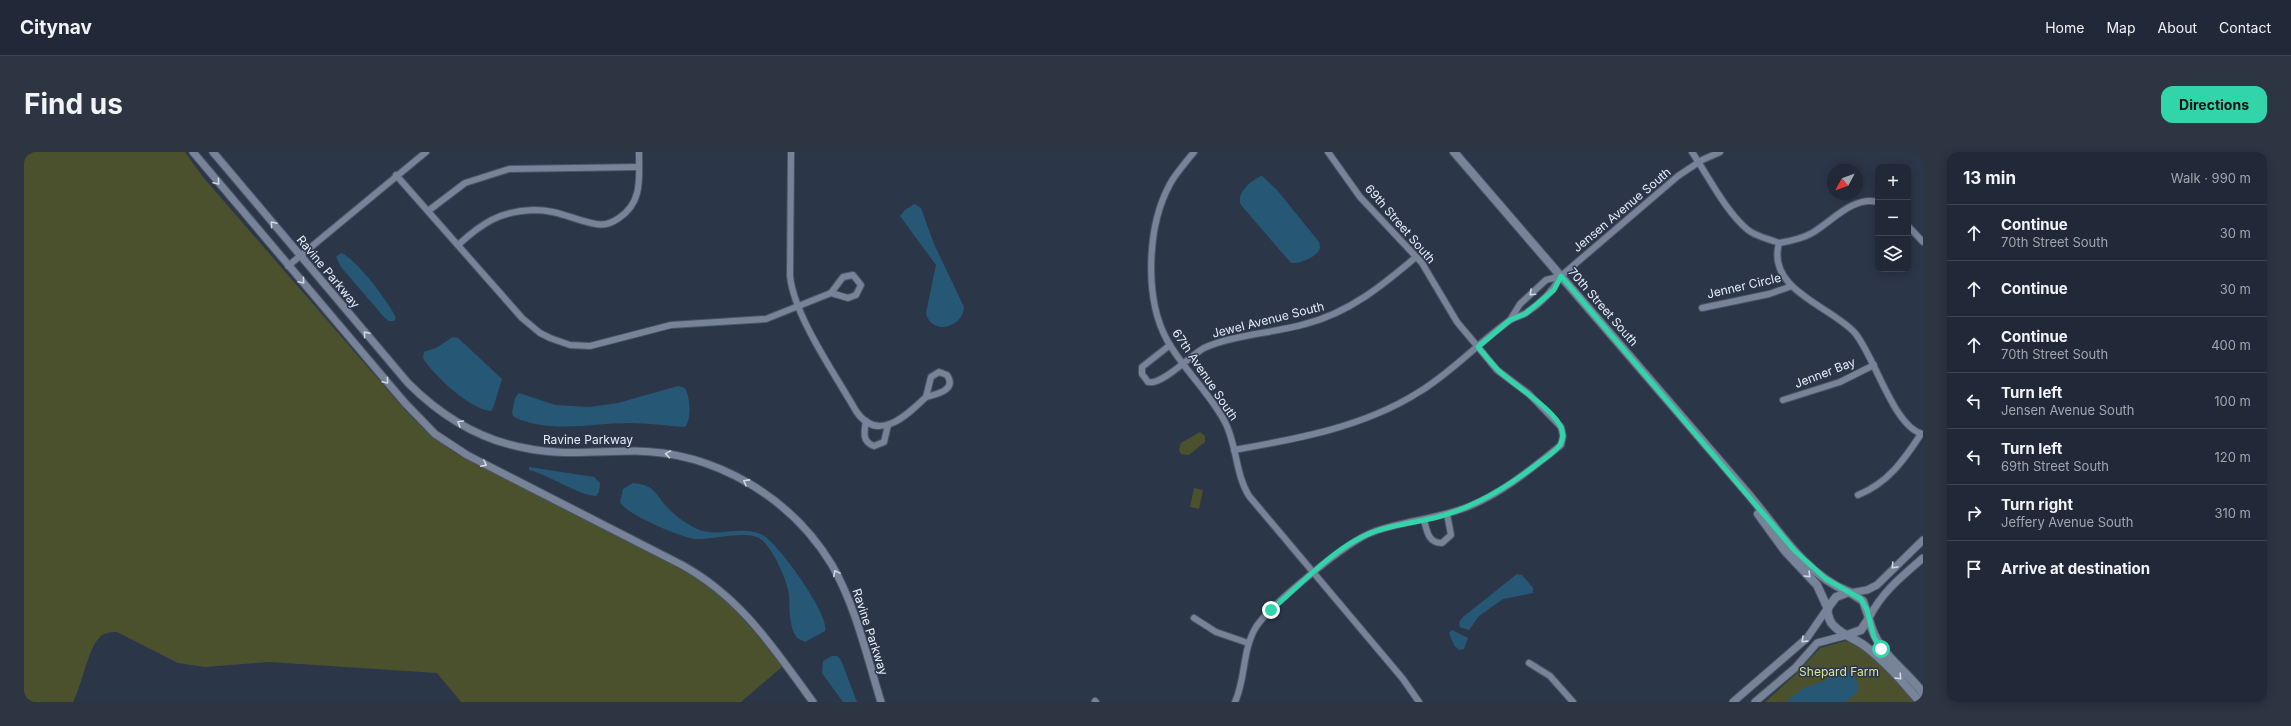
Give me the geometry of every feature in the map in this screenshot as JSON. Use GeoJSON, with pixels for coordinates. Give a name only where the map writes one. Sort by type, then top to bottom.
{"type":"FeatureCollection","features":[{"type":"Feature","properties":{"kind":"main road","name":"70th Street South"},"geometry":{"type":"LineString","coordinates":[[1454,152],[1804,560],[1828,581],[1850,592]]}},
{"type":"Feature","properties":{"kind":"main road","name":"70th Street South"},"geometry":{"type":"LineString","coordinates":[[1733,478],[1785,551],[1817,584],[1827,609]]}},
{"type":"Feature","properties":{"kind":"main road"},"geometry":{"type":"LineString","coordinates":[[1920,702],[1900,678],[1876,655],[1833,626],[1827,609],[1836,597],[1850,592],[1863,601],[1874,637],[1879,646],[1906,672],[1923,693]]}},
{"type":"Feature","properties":{"kind":"main road"},"geometry":{"type":"LineString","coordinates":[[1847,635],[1861,630],[1869,619]]}},
{"type":"Feature","properties":{"kind":"street"},"geometry":{"type":"LineString","coordinates":[[193,152],[404,403],[435,434],[467,455],[682,565],[706,579],[737,604],[755,624],[814,702]]}},
{"type":"Feature","properties":{"kind":"street","name":"Ravine Parkway"},"geometry":{"type":"LineString","coordinates":[[213,152],[415,390],[440,410],[471,429],[497,440],[537,451],[575,454],[649,452],[690,459],[734,475],[771,497],[792,515],[812,536],[837,575],[851,607],[881,702]]}},
{"type":"Feature","properties":{"kind":"street"},"geometry":{"type":"LineString","coordinates":[[288,266],[396,175],[426,152]]}},
{"type":"Feature","properties":{"kind":"street"},"geometry":{"type":"LineString","coordinates":[[458,245],[489,220],[519,212],[551,211],[591,224],[609,224],[620,218],[635,203],[639,184],[639,152]]}},
{"type":"Feature","properties":{"kind":"street"},"geometry":{"type":"LineString","coordinates":[[791,152],[790,276],[798,308],[856,411],[866,421],[888,425],[899,421],[926,397],[948,389],[950,381],[947,375],[941,372],[932,375],[926,397]]}},
{"type":"Feature","properties":{"kind":"street","name":"67th Avenue South"},"geometry":{"type":"LineString","coordinates":[[1194,152],[1170,184],[1153,232],[1152,297],[1158,320],[1170,345],[1225,422],[1234,450],[1240,480],[1249,496],[1403,679],[1419,702]]}},
{"type":"Feature","properties":{"kind":"street","name":"69th Street South"},"geometry":{"type":"LineString","coordinates":[[1328,152],[1360,197],[1416,257],[1435,282],[1457,322],[1478,347],[1498,370],[1529,394],[1561,427],[1563,436],[1561,446],[1524,475],[1500,490],[1471,505],[1447,514]]}},
{"type":"Feature","properties":{"kind":"street"},"geometry":{"type":"LineString","coordinates":[[1692,152],[1729,208],[1748,230],[1759,236],[1779,243],[1797,240],[1812,233],[1852,206],[1868,201],[1875,202]]}},
{"type":"Feature","properties":{"kind":"street","name":"Jensen Avenue South"},"geometry":{"type":"LineString","coordinates":[[1510,320],[1525,314],[1554,290],[1561,276],[1678,176],[1699,162],[1720,152]]}},
{"type":"Feature","properties":{"kind":"street"},"geometry":{"type":"LineString","coordinates":[[428,211],[465,183],[509,168],[639,167]]}},
{"type":"Feature","properties":{"kind":"street"},"geometry":{"type":"LineString","coordinates":[[396,175],[522,318],[540,333],[570,345],[598,345],[670,325],[756,321],[798,308],[831,293],[845,276],[853,275],[860,283],[859,292],[854,297],[848,298],[831,293]]}},
{"type":"Feature","properties":{"kind":"street"},"geometry":{"type":"LineString","coordinates":[[1911,229],[1923,242]]}},
{"type":"Feature","properties":{"kind":"street"},"geometry":{"type":"LineString","coordinates":[[1779,243],[1777,250],[1779,267],[1792,286],[1843,322],[1854,332],[1867,349],[1899,414],[1913,432],[1922,434],[1895,471],[1871,490],[1858,495]]}},
{"type":"Feature","properties":{"kind":"street","name":"Jewel Avenue South"},"geometry":{"type":"LineString","coordinates":[[1170,345],[1143,365],[1141,370],[1144,378],[1150,383],[1156,383],[1204,349],[1223,341],[1323,319],[1348,308],[1378,289],[1416,257]]}},
{"type":"Feature","properties":{"kind":"street","name":"Jensen Avenue South"},"geometry":{"type":"LineString","coordinates":[[1234,450],[1309,435],[1368,418],[1418,393],[1478,347],[1510,320],[1520,304],[1546,280],[1561,276]]}},
{"type":"Feature","properties":{"kind":"street","name":"Jenner Circle"},"geometry":{"type":"LineString","coordinates":[[1702,308],[1769,294],[1792,286]]}},
{"type":"Feature","properties":{"kind":"street","name":"Jenner Bay"},"geometry":{"type":"LineString","coordinates":[[1783,400],[1840,382],[1874,365]]}},
{"type":"Feature","properties":{"kind":"street"},"geometry":{"type":"LineString","coordinates":[[866,421],[864,437],[867,442],[874,446],[884,442],[888,425]]}},
{"type":"Feature","properties":{"kind":"street"},"geometry":{"type":"LineString","coordinates":[[1235,702],[1241,685],[1248,643],[1265,615],[1343,549],[1362,536],[1384,528],[1447,514],[1451,535],[1442,543],[1435,543],[1429,538],[1424,520]]}},
{"type":"Feature","properties":{"kind":"street"},"geometry":{"type":"LineString","coordinates":[[1850,592],[1867,590],[1877,585],[1923,540]]}},
{"type":"Feature","properties":{"kind":"street"},"geometry":{"type":"LineString","coordinates":[[1869,619],[1874,607],[1887,591],[1923,558]]}},
{"type":"Feature","properties":{"kind":"street"},"geometry":{"type":"LineString","coordinates":[[1733,702],[1807,638],[1827,609]]}},
{"type":"Feature","properties":{"kind":"street"},"geometry":{"type":"LineString","coordinates":[[1194,618],[1213,630],[1248,643]]}},
{"type":"Feature","properties":{"kind":"street"},"geometry":{"type":"LineString","coordinates":[[1755,702],[1795,668],[1818,644],[1847,635]]}},
{"type":"Feature","properties":{"kind":"street"},"geometry":{"type":"LineString","coordinates":[[1529,663],[1550,676],[1573,702]]}},
{"type":"Feature","properties":{"kind":"green space"},"geometry":{"type":"Polygon","coordinates":[[[24,152],[185,152],[203,177],[405,410],[429,434],[455,453],[694,577],[709,587],[747,623],[782,667],[741,702],[461,702],[437,673],[269,662],[205,667],[178,663],[115,632],[103,635],[95,643],[73,702],[24,702],[24,152]]]}},
{"type":"Feature","properties":{"kind":"green space"},"geometry":{"type":"Polygon","coordinates":[[[1200,432],[1205,436],[1205,442],[1189,455],[1181,454],[1179,450],[1181,443],[1200,432]]]}},
{"type":"Feature","properties":{"kind":"green space"},"geometry":{"type":"Polygon","coordinates":[[[1194,488],[1203,490],[1199,509],[1190,507],[1194,488]]]}},
{"type":"Feature","properties":{"kind":"green space","name":"Shepard Farm"},"geometry":{"type":"Polygon","coordinates":[[[1845,641],[1865,650],[1875,658],[1900,684],[1914,702],[1765,702],[1796,674],[1820,648],[1845,641]]]}},
{"type":"Feature","properties":{"kind":"water"},"geometry":{"type":"Polygon","coordinates":[[[1262,176],[1277,190],[1319,242],[1320,248],[1312,257],[1303,261],[1291,263],[1241,205],[1240,196],[1242,192],[1254,180],[1262,176]]]}},
{"type":"Feature","properties":{"kind":"water"},"geometry":{"type":"Polygon","coordinates":[[[914,204],[921,208],[934,244],[964,307],[962,314],[953,324],[940,327],[934,325],[929,320],[926,313],[936,265],[900,216],[905,210],[914,204]]]}},
{"type":"Feature","properties":{"kind":"water"},"geometry":{"type":"Polygon","coordinates":[[[341,253],[355,263],[380,292],[396,318],[394,321],[389,321],[383,316],[341,267],[336,257],[341,253]]]}},
{"type":"Feature","properties":{"kind":"water"},"geometry":{"type":"Polygon","coordinates":[[[453,337],[458,338],[502,379],[491,411],[482,409],[463,398],[435,374],[423,358],[424,352],[436,348],[453,337]]]}},
{"type":"Feature","properties":{"kind":"water"},"geometry":{"type":"Polygon","coordinates":[[[678,386],[685,388],[689,402],[689,419],[685,427],[644,423],[571,426],[542,425],[514,417],[512,413],[515,398],[519,393],[555,405],[590,407],[618,403],[678,386]]]}},
{"type":"Feature","properties":{"kind":"water"},"geometry":{"type":"Polygon","coordinates":[[[529,467],[594,477],[600,483],[599,492],[596,496],[572,489],[529,470],[529,467]]]}},
{"type":"Feature","properties":{"kind":"water"},"geometry":{"type":"Polygon","coordinates":[[[633,483],[650,487],[672,513],[695,528],[712,532],[753,532],[761,534],[768,539],[789,563],[811,595],[820,610],[825,623],[825,631],[805,642],[797,638],[792,628],[788,588],[775,557],[762,540],[748,535],[696,539],[689,538],[655,525],[632,513],[620,502],[623,489],[633,483]]]}},
{"type":"Feature","properties":{"kind":"water"},"geometry":{"type":"Polygon","coordinates":[[[1517,574],[1522,575],[1533,588],[1533,593],[1503,599],[1479,616],[1469,630],[1460,627],[1459,622],[1463,617],[1517,574]]]}},
{"type":"Feature","properties":{"kind":"water"},"geometry":{"type":"Polygon","coordinates":[[[1452,630],[1468,638],[1464,649],[1459,650],[1454,645],[1449,633],[1452,630]]]}},
{"type":"Feature","properties":{"kind":"water"},"geometry":{"type":"Polygon","coordinates":[[[832,656],[837,656],[841,660],[857,702],[843,702],[822,673],[823,661],[832,656]]]}},
{"type":"Feature","properties":{"kind":"water"},"geometry":{"type":"Polygon","coordinates":[[[1840,669],[1848,671],[1854,676],[1857,680],[1859,688],[1858,692],[1845,702],[1786,702],[1803,688],[1824,681],[1840,669]]]}},
{"type":"Feature","properties":{"kind":"route"},"geometry":{"type":"LineString","coordinates":[[1271,610],[1350,543],[1358,538],[1384,528],[1434,518],[1471,505],[1500,490],[1524,475],[1561,446],[1563,436],[1561,427],[1552,416],[1529,394],[1498,370],[1478,347],[1510,320],[1525,314],[1554,290],[1561,276],[1750,496],[1795,551],[1826,579],[1861,599],[1866,605],[1870,626],[1881,649]]}}]}
